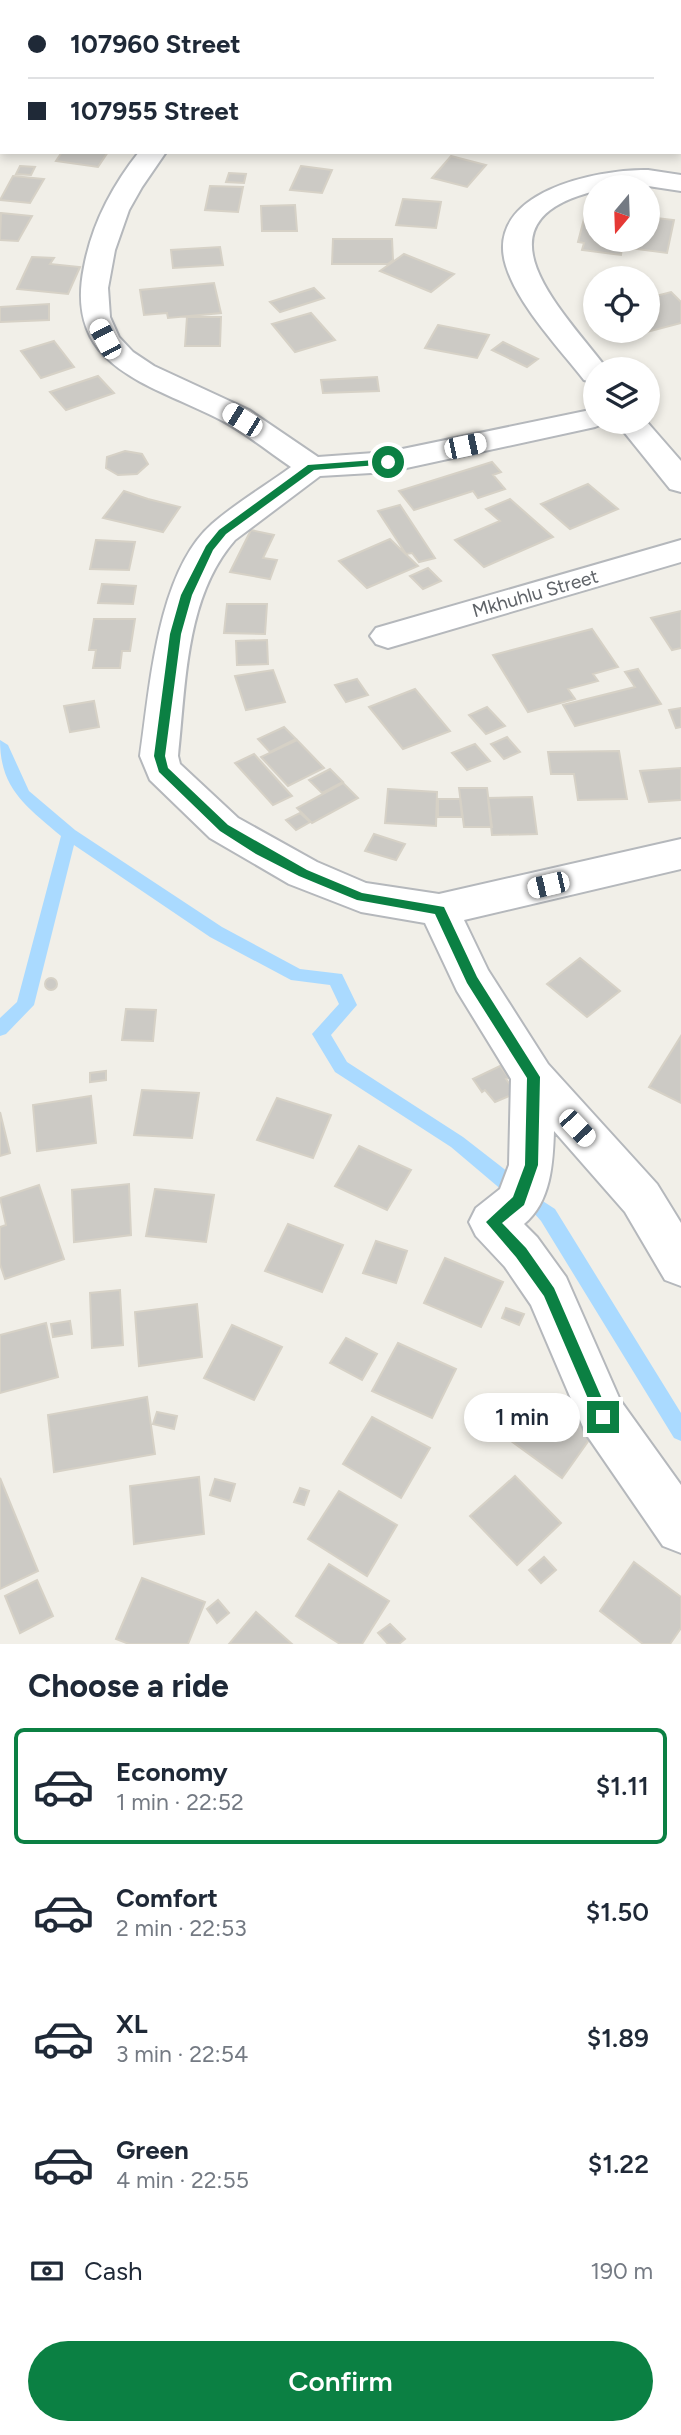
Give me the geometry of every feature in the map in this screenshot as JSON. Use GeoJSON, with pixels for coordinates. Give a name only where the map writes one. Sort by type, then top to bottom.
{"type":"FeatureCollection","features":[{"type":"Feature","properties":{"kind":"street"},"geometry":{"type":"LineString","coordinates":[[151,154],[126,186],[108,226],[92,290],[97,325],[105,339],[135,370],[230,413],[312,467]]}},
{"type":"Feature","properties":{"kind":"street"},"geometry":{"type":"LineString","coordinates":[[583,358],[533,289],[520,266],[518,238],[524,223],[545,202],[585,184],[646,178],[681,183]]}},
{"type":"Feature","properties":{"kind":"street"},"geometry":{"type":"LineString","coordinates":[[583,421],[388,462],[312,467],[223,532],[201,563],[187,595],[175,634],[159,756],[163,769],[224,828],[303,873],[361,897],[439,910],[681,854]]}},
{"type":"Feature","properties":{"kind":"street"},"geometry":{"type":"LineString","coordinates":[[641,434],[681,482]]}},
{"type":"Feature","properties":{"kind":"street","name":"Mkhuhlu Street"},"geometry":{"type":"LineString","coordinates":[[388,636],[681,551]]}},
{"type":"Feature","properties":{"kind":"street"},"geometry":{"type":"LineString","coordinates":[[439,910],[472,979],[533,1077],[641,1198],[681,1265]]}},
{"type":"Feature","properties":{"kind":"street"},"geometry":{"type":"LineString","coordinates":[[533,1077],[531,1165],[528,1177],[519,1200],[492,1222],[521,1252],[549,1292],[603,1417],[681,1528]]}},
{"type":"Feature","properties":{"kind":"building"},"geometry":{"type":"Polygon","coordinates":[[[61,154],[107,154],[98,167],[56,161],[61,154]]]}},
{"type":"Feature","properties":{"kind":"building"},"geometry":{"type":"Polygon","coordinates":[[[451,156],[486,165],[467,187],[432,178],[451,156]]]}},
{"type":"Feature","properties":{"kind":"building"},"geometry":{"type":"Polygon","coordinates":[[[20,166],[35,167],[31,175],[16,174],[20,166]]]}},
{"type":"Feature","properties":{"kind":"building"},"geometry":{"type":"Polygon","coordinates":[[[301,166],[332,170],[322,193],[290,190],[301,166]]]}},
{"type":"Feature","properties":{"kind":"building"},"geometry":{"type":"Polygon","coordinates":[[[229,173],[246,174],[244,183],[226,182],[229,173]]]}},
{"type":"Feature","properties":{"kind":"building"},"geometry":{"type":"Polygon","coordinates":[[[13,176],[44,179],[30,203],[0,200],[13,176]]]}},
{"type":"Feature","properties":{"kind":"building"},"geometry":{"type":"Polygon","coordinates":[[[210,186],[243,187],[238,212],[205,210],[210,186]]]}},
{"type":"Feature","properties":{"kind":"building"},"geometry":{"type":"Polygon","coordinates":[[[403,199],[441,202],[436,228],[396,225],[403,199]]]}},
{"type":"Feature","properties":{"kind":"building"},"geometry":{"type":"Polygon","coordinates":[[[295,205],[297,231],[262,231],[261,206],[295,205]]]}},
{"type":"Feature","properties":{"kind":"building"},"geometry":{"type":"Polygon","coordinates":[[[1,213],[32,216],[18,241],[0,240],[1,213]]]}},
{"type":"Feature","properties":{"kind":"building"},"geometry":{"type":"Polygon","coordinates":[[[660,218],[674,220],[667,253],[660,252],[660,218]]]}},
{"type":"Feature","properties":{"kind":"building"},"geometry":{"type":"Polygon","coordinates":[[[583,223],[583,243],[578,242],[583,223]]]}},
{"type":"Feature","properties":{"kind":"building"},"geometry":{"type":"Polygon","coordinates":[[[333,239],[392,239],[393,260],[388,264],[332,264],[333,239]]]}},
{"type":"Feature","properties":{"kind":"building"},"geometry":{"type":"Polygon","coordinates":[[[220,247],[223,265],[173,268],[171,250],[220,247]]]}},
{"type":"Feature","properties":{"kind":"building"},"geometry":{"type":"Polygon","coordinates":[[[598,252],[621,252],[621,255],[598,252]]]}},
{"type":"Feature","properties":{"kind":"building"},"geometry":{"type":"Polygon","coordinates":[[[404,254],[454,274],[431,292],[380,271],[404,254]]]}},
{"type":"Feature","properties":{"kind":"building"},"geometry":{"type":"Polygon","coordinates":[[[32,257],[54,258],[50,264],[80,267],[68,294],[17,289],[32,257]]]}},
{"type":"Feature","properties":{"kind":"building"},"geometry":{"type":"Polygon","coordinates":[[[214,283],[221,313],[168,318],[167,313],[144,315],[140,290],[214,283]]]}},
{"type":"Feature","properties":{"kind":"building"},"geometry":{"type":"Polygon","coordinates":[[[314,288],[324,298],[280,312],[270,302],[314,288]]]}},
{"type":"Feature","properties":{"kind":"building"},"geometry":{"type":"Polygon","coordinates":[[[671,292],[681,302],[681,323],[660,329],[660,295],[671,292]]]}},
{"type":"Feature","properties":{"kind":"building"},"geometry":{"type":"Polygon","coordinates":[[[49,304],[49,320],[0,322],[0,307],[49,304]]]}},
{"type":"Feature","properties":{"kind":"building"},"geometry":{"type":"Polygon","coordinates":[[[311,313],[335,340],[295,352],[272,324],[311,313]]]}},
{"type":"Feature","properties":{"kind":"building"},"geometry":{"type":"Polygon","coordinates":[[[187,317],[221,317],[220,346],[185,346],[187,317]]]}},
{"type":"Feature","properties":{"kind":"building"},"geometry":{"type":"Polygon","coordinates":[[[438,325],[489,335],[477,358],[425,348],[438,325]]]}},
{"type":"Feature","properties":{"kind":"building"},"geometry":{"type":"Polygon","coordinates":[[[54,341],[74,367],[41,378],[21,351],[54,341]]]}},
{"type":"Feature","properties":{"kind":"building"},"geometry":{"type":"Polygon","coordinates":[[[503,342],[538,359],[527,367],[492,350],[503,342]]]}},
{"type":"Feature","properties":{"kind":"building"},"geometry":{"type":"Polygon","coordinates":[[[98,376],[114,393],[66,410],[50,392],[98,376]]]}},
{"type":"Feature","properties":{"kind":"building"},"geometry":{"type":"Polygon","coordinates":[[[377,377],[379,391],[323,393],[321,380],[377,377]]]}},
{"type":"Feature","properties":{"kind":"building"},"geometry":{"type":"Polygon","coordinates":[[[125,451],[142,454],[148,464],[137,474],[118,475],[106,468],[107,457],[125,451]]]}},
{"type":"Feature","properties":{"kind":"building"},"geometry":{"type":"Polygon","coordinates":[[[492,462],[501,472],[493,475],[505,489],[478,498],[473,491],[414,510],[399,491],[492,462]]]}},
{"type":"Feature","properties":{"kind":"building"},"geometry":{"type":"Polygon","coordinates":[[[588,484],[618,509],[570,529],[541,504],[588,484]]]}},
{"type":"Feature","properties":{"kind":"building"},"geometry":{"type":"Polygon","coordinates":[[[124,491],[180,507],[163,532],[103,518],[124,491]]]}},
{"type":"Feature","properties":{"kind":"building"},"geometry":{"type":"Polygon","coordinates":[[[510,499],[553,537],[484,567],[455,540],[500,521],[486,509],[510,499]]]}},
{"type":"Feature","properties":{"kind":"building"},"geometry":{"type":"Polygon","coordinates":[[[400,505],[435,558],[419,562],[412,553],[406,554],[378,511],[400,505]]]}},
{"type":"Feature","properties":{"kind":"building"},"geometry":{"type":"Polygon","coordinates":[[[251,530],[274,535],[263,558],[277,560],[270,579],[230,572],[251,530]]]}},
{"type":"Feature","properties":{"kind":"building"},"geometry":{"type":"Polygon","coordinates":[[[390,539],[418,566],[367,588],[339,561],[390,539]]]}},
{"type":"Feature","properties":{"kind":"building"},"geometry":{"type":"Polygon","coordinates":[[[96,540],[135,542],[129,570],[90,569],[96,540]]]}},
{"type":"Feature","properties":{"kind":"building"},"geometry":{"type":"Polygon","coordinates":[[[428,568],[441,581],[423,589],[410,576],[428,568]]]}},
{"type":"Feature","properties":{"kind":"building"},"geometry":{"type":"Polygon","coordinates":[[[102,584],[136,586],[133,604],[98,603],[102,584]]]}},
{"type":"Feature","properties":{"kind":"building"},"geometry":{"type":"Polygon","coordinates":[[[227,604],[267,604],[265,634],[224,633],[227,604]]]}},
{"type":"Feature","properties":{"kind":"building"},"geometry":{"type":"Polygon","coordinates":[[[681,611],[681,648],[672,650],[651,618],[681,611]]]}},
{"type":"Feature","properties":{"kind":"building"},"geometry":{"type":"Polygon","coordinates":[[[94,619],[135,619],[130,651],[122,651],[120,668],[93,668],[96,650],[89,650],[94,619]]]}},
{"type":"Feature","properties":{"kind":"building"},"geometry":{"type":"Polygon","coordinates":[[[592,629],[618,667],[593,674],[598,681],[568,689],[575,699],[528,712],[493,655],[592,629]]]}},
{"type":"Feature","properties":{"kind":"building"},"geometry":{"type":"Polygon","coordinates":[[[267,640],[268,664],[237,665],[236,641],[267,640]]]}},
{"type":"Feature","properties":{"kind":"building"},"geometry":{"type":"Polygon","coordinates":[[[638,669],[661,704],[575,726],[563,705],[635,687],[625,672],[638,669]]]}},
{"type":"Feature","properties":{"kind":"building"},"geometry":{"type":"Polygon","coordinates":[[[273,670],[285,702],[246,710],[235,676],[273,670]]]}},
{"type":"Feature","properties":{"kind":"building"},"geometry":{"type":"Polygon","coordinates":[[[357,679],[368,695],[346,702],[335,685],[357,679]]]}},
{"type":"Feature","properties":{"kind":"building"},"geometry":{"type":"Polygon","coordinates":[[[415,689],[450,731],[403,749],[369,707],[415,689]]]}},
{"type":"Feature","properties":{"kind":"building"},"geometry":{"type":"Polygon","coordinates":[[[94,701],[99,727],[70,732],[64,706],[94,701]]]}},
{"type":"Feature","properties":{"kind":"building"},"geometry":{"type":"Polygon","coordinates":[[[487,707],[505,726],[486,734],[469,715],[487,707]]]}},
{"type":"Feature","properties":{"kind":"building"},"geometry":{"type":"Polygon","coordinates":[[[681,708],[681,727],[676,728],[669,710],[681,708]]]}},
{"type":"Feature","properties":{"kind":"building"},"geometry":{"type":"Polygon","coordinates":[[[284,727],[296,739],[270,752],[258,739],[284,727]]]}},
{"type":"Feature","properties":{"kind":"building"},"geometry":{"type":"Polygon","coordinates":[[[507,737],[520,752],[504,759],[491,744],[507,737]]]}},
{"type":"Feature","properties":{"kind":"building"},"geometry":{"type":"Polygon","coordinates":[[[297,740],[324,768],[288,786],[261,757],[297,740]]]}},
{"type":"Feature","properties":{"kind":"building"},"geometry":{"type":"Polygon","coordinates":[[[475,744],[490,761],[467,770],[452,753],[475,744]]]}},
{"type":"Feature","properties":{"kind":"building"},"geometry":{"type":"Polygon","coordinates":[[[619,751],[627,799],[578,800],[574,774],[551,774],[548,752],[619,751]]]}},
{"type":"Feature","properties":{"kind":"building"},"geometry":{"type":"Polygon","coordinates":[[[254,754],[292,796],[273,805],[235,763],[254,754]]]}},
{"type":"Feature","properties":{"kind":"building"},"geometry":{"type":"Polygon","coordinates":[[[681,768],[681,800],[649,802],[640,771],[681,768]]]}},
{"type":"Feature","properties":{"kind":"building"},"geometry":{"type":"Polygon","coordinates":[[[330,769],[343,782],[322,793],[309,780],[330,769]]]}},
{"type":"Feature","properties":{"kind":"building"},"geometry":{"type":"Polygon","coordinates":[[[343,783],[358,798],[312,823],[297,808],[343,783]]]}},
{"type":"Feature","properties":{"kind":"building"},"geometry":{"type":"Polygon","coordinates":[[[459,788],[487,788],[492,827],[464,827],[459,788]]]}},
{"type":"Feature","properties":{"kind":"building"},"geometry":{"type":"Polygon","coordinates":[[[388,789],[437,792],[436,826],[385,823],[388,789]]]}},
{"type":"Feature","properties":{"kind":"building"},"geometry":{"type":"Polygon","coordinates":[[[532,797],[537,834],[492,835],[488,798],[532,797]]]}},
{"type":"Feature","properties":{"kind":"building"},"geometry":{"type":"Polygon","coordinates":[[[438,799],[460,799],[462,817],[438,817],[438,799]]]}},
{"type":"Feature","properties":{"kind":"building"},"geometry":{"type":"Polygon","coordinates":[[[300,813],[310,822],[296,830],[286,820],[300,813]]]}},
{"type":"Feature","properties":{"kind":"building"},"geometry":{"type":"Polygon","coordinates":[[[374,834],[405,844],[396,860],[365,851],[374,834]]]}},
{"type":"Feature","properties":{"kind":"building"},"geometry":{"type":"Polygon","coordinates":[[[580,958],[620,991],[587,1017],[547,984],[580,958]]]}},
{"type":"Feature","properties":{"kind":"building"},"geometry":{"type":"Polygon","coordinates":[[[51,978],[57,984],[51,990],[45,984],[51,978]]]}},
{"type":"Feature","properties":{"kind":"building"},"geometry":{"type":"Polygon","coordinates":[[[126,1009],[156,1010],[153,1041],[122,1040],[126,1009]]]}},
{"type":"Feature","properties":{"kind":"building"},"geometry":{"type":"Polygon","coordinates":[[[681,1036],[681,1103],[649,1087],[681,1036]]]}},
{"type":"Feature","properties":{"kind":"building"},"geometry":{"type":"Polygon","coordinates":[[[500,1066],[516,1093],[495,1102],[485,1090],[482,1092],[473,1079],[500,1066]]]}},
{"type":"Feature","properties":{"kind":"building"},"geometry":{"type":"Polygon","coordinates":[[[106,1071],[106,1080],[90,1082],[90,1073],[106,1071]]]}},
{"type":"Feature","properties":{"kind":"building"},"geometry":{"type":"Polygon","coordinates":[[[142,1090],[199,1093],[192,1138],[134,1135],[142,1090]]]}},
{"type":"Feature","properties":{"kind":"building"},"geometry":{"type":"Polygon","coordinates":[[[91,1096],[96,1143],[37,1151],[33,1105],[91,1096]]]}},
{"type":"Feature","properties":{"kind":"building"},"geometry":{"type":"Polygon","coordinates":[[[277,1098],[331,1115],[313,1158],[257,1140],[277,1098]]]}},
{"type":"Feature","properties":{"kind":"building"},"geometry":{"type":"Polygon","coordinates":[[[0,1112],[10,1153],[0,1156],[0,1112]]]}},
{"type":"Feature","properties":{"kind":"building"},"geometry":{"type":"Polygon","coordinates":[[[359,1146],[411,1170],[387,1210],[335,1186],[359,1146]]]}},
{"type":"Feature","properties":{"kind":"building"},"geometry":{"type":"Polygon","coordinates":[[[129,1184],[131,1235],[74,1242],[72,1190],[129,1184]]]}},
{"type":"Feature","properties":{"kind":"building"},"geometry":{"type":"Polygon","coordinates":[[[39,1185],[64,1259],[5,1279],[0,1264],[0,1227],[6,1225],[0,1198],[39,1185]]]}},
{"type":"Feature","properties":{"kind":"building"},"geometry":{"type":"Polygon","coordinates":[[[155,1189],[214,1195],[206,1242],[146,1236],[155,1189]]]}},
{"type":"Feature","properties":{"kind":"building"},"geometry":{"type":"Polygon","coordinates":[[[288,1224],[343,1245],[322,1292],[265,1271],[288,1224]]]}},
{"type":"Feature","properties":{"kind":"building"},"geometry":{"type":"Polygon","coordinates":[[[376,1241],[407,1251],[396,1283],[363,1273],[376,1241]]]}},
{"type":"Feature","properties":{"kind":"building"},"geometry":{"type":"Polygon","coordinates":[[[445,1258],[503,1282],[481,1327],[424,1303],[445,1258]]]}},
{"type":"Feature","properties":{"kind":"building"},"geometry":{"type":"Polygon","coordinates":[[[120,1290],[123,1345],[92,1348],[90,1293],[120,1290]]]}},
{"type":"Feature","properties":{"kind":"building"},"geometry":{"type":"Polygon","coordinates":[[[197,1304],[202,1357],[139,1366],[135,1312],[197,1304]]]}},
{"type":"Feature","properties":{"kind":"building"},"geometry":{"type":"Polygon","coordinates":[[[506,1308],[524,1314],[519,1325],[502,1318],[506,1308]]]}},
{"type":"Feature","properties":{"kind":"building"},"geometry":{"type":"Polygon","coordinates":[[[70,1321],[72,1334],[53,1337],[51,1324],[70,1321]]]}},
{"type":"Feature","properties":{"kind":"building"},"geometry":{"type":"Polygon","coordinates":[[[46,1323],[58,1377],[0,1393],[0,1335],[46,1323]]]}},
{"type":"Feature","properties":{"kind":"building"},"geometry":{"type":"Polygon","coordinates":[[[232,1325],[282,1347],[254,1400],[204,1378],[232,1325]]]}},
{"type":"Feature","properties":{"kind":"building"},"geometry":{"type":"Polygon","coordinates":[[[346,1338],[377,1354],[362,1380],[330,1363],[346,1338]]]}},
{"type":"Feature","properties":{"kind":"building"},"geometry":{"type":"Polygon","coordinates":[[[398,1343],[456,1369],[432,1418],[372,1391],[398,1343]]]}},
{"type":"Feature","properties":{"kind":"building"},"geometry":{"type":"Polygon","coordinates":[[[539,1396],[594,1433],[562,1478],[507,1438],[539,1396]]]}},
{"type":"Feature","properties":{"kind":"building"},"geometry":{"type":"Polygon","coordinates":[[[147,1397],[155,1454],[54,1472],[48,1415],[147,1397]]]}},
{"type":"Feature","properties":{"kind":"building"},"geometry":{"type":"Polygon","coordinates":[[[157,1412],[177,1416],[174,1429],[153,1424],[157,1412]]]}},
{"type":"Feature","properties":{"kind":"building"},"geometry":{"type":"Polygon","coordinates":[[[372,1417],[430,1448],[401,1498],[343,1464],[372,1417]]]}},
{"type":"Feature","properties":{"kind":"building"},"geometry":{"type":"Polygon","coordinates":[[[515,1476],[561,1523],[517,1565],[470,1516],[515,1476]]]}},
{"type":"Feature","properties":{"kind":"building"},"geometry":{"type":"Polygon","coordinates":[[[199,1477],[204,1534],[134,1544],[130,1486],[199,1477]]]}},
{"type":"Feature","properties":{"kind":"building"},"geometry":{"type":"Polygon","coordinates":[[[0,1478],[38,1571],[0,1589],[0,1478]]]}},
{"type":"Feature","properties":{"kind":"building"},"geometry":{"type":"Polygon","coordinates":[[[215,1479],[235,1484],[230,1501],[210,1495],[215,1479]]]}},
{"type":"Feature","properties":{"kind":"building"},"geometry":{"type":"Polygon","coordinates":[[[300,1488],[309,1491],[304,1505],[294,1502],[300,1488]]]}},
{"type":"Feature","properties":{"kind":"building"},"geometry":{"type":"Polygon","coordinates":[[[339,1491],[397,1525],[367,1576],[308,1539],[339,1491]]]}},
{"type":"Feature","properties":{"kind":"building"},"geometry":{"type":"Polygon","coordinates":[[[544,1557],[556,1570],[541,1583],[529,1570],[544,1557]]]}},
{"type":"Feature","properties":{"kind":"building"},"geometry":{"type":"Polygon","coordinates":[[[634,1562],[681,1597],[681,1628],[670,1644],[643,1644],[600,1611],[634,1562]]]}},
{"type":"Feature","properties":{"kind":"building"},"geometry":{"type":"Polygon","coordinates":[[[329,1564],[389,1601],[362,1644],[340,1644],[296,1616],[329,1564]]]}},
{"type":"Feature","properties":{"kind":"building"},"geometry":{"type":"Polygon","coordinates":[[[142,1578],[205,1602],[188,1644],[129,1644],[116,1639],[142,1578]]]}},
{"type":"Feature","properties":{"kind":"building"},"geometry":{"type":"Polygon","coordinates":[[[37,1580],[53,1616],[20,1633],[5,1596],[37,1580]]]}},
{"type":"Feature","properties":{"kind":"building"},"geometry":{"type":"Polygon","coordinates":[[[218,1600],[229,1613],[217,1623],[207,1609],[218,1600]]]}},
{"type":"Feature","properties":{"kind":"building"},"geometry":{"type":"Polygon","coordinates":[[[256,1612],[292,1644],[229,1644],[256,1612]]]}},
{"type":"Feature","properties":{"kind":"building"},"geometry":{"type":"Polygon","coordinates":[[[390,1624],[405,1639],[399,1644],[388,1644],[378,1633],[390,1624]]]}},
{"type":"Feature","properties":{"kind":"waterway"},"geometry":{"type":"LineString","coordinates":[[0,745],[23,794],[69,834]]}},
{"type":"Feature","properties":{"kind":"waterway"},"geometry":{"type":"LineString","coordinates":[[0,1029],[25,1005],[69,834]]}},
{"type":"Feature","properties":{"kind":"waterway"},"geometry":{"type":"LineString","coordinates":[[69,834],[216,932],[297,975],[336,979],[348,1005],[321,1034],[341,1067],[457,1142],[510,1185]]}},
{"type":"Feature","properties":{"kind":"waterway"},"geometry":{"type":"LineString","coordinates":[[535,1204],[548,1215],[681,1431]]}},
{"type":"Feature","properties":{"kind":"route"},"geometry":{"type":"LineString","coordinates":[[388,462],[351,467],[312,467],[223,532],[209,548],[187,595],[175,634],[159,756],[163,769],[224,828],[260,851],[303,873],[361,897],[439,910],[472,979],[533,1077],[531,1165],[525,1188],[508,1212],[492,1222],[521,1252],[549,1292],[603,1417]]}}]}
